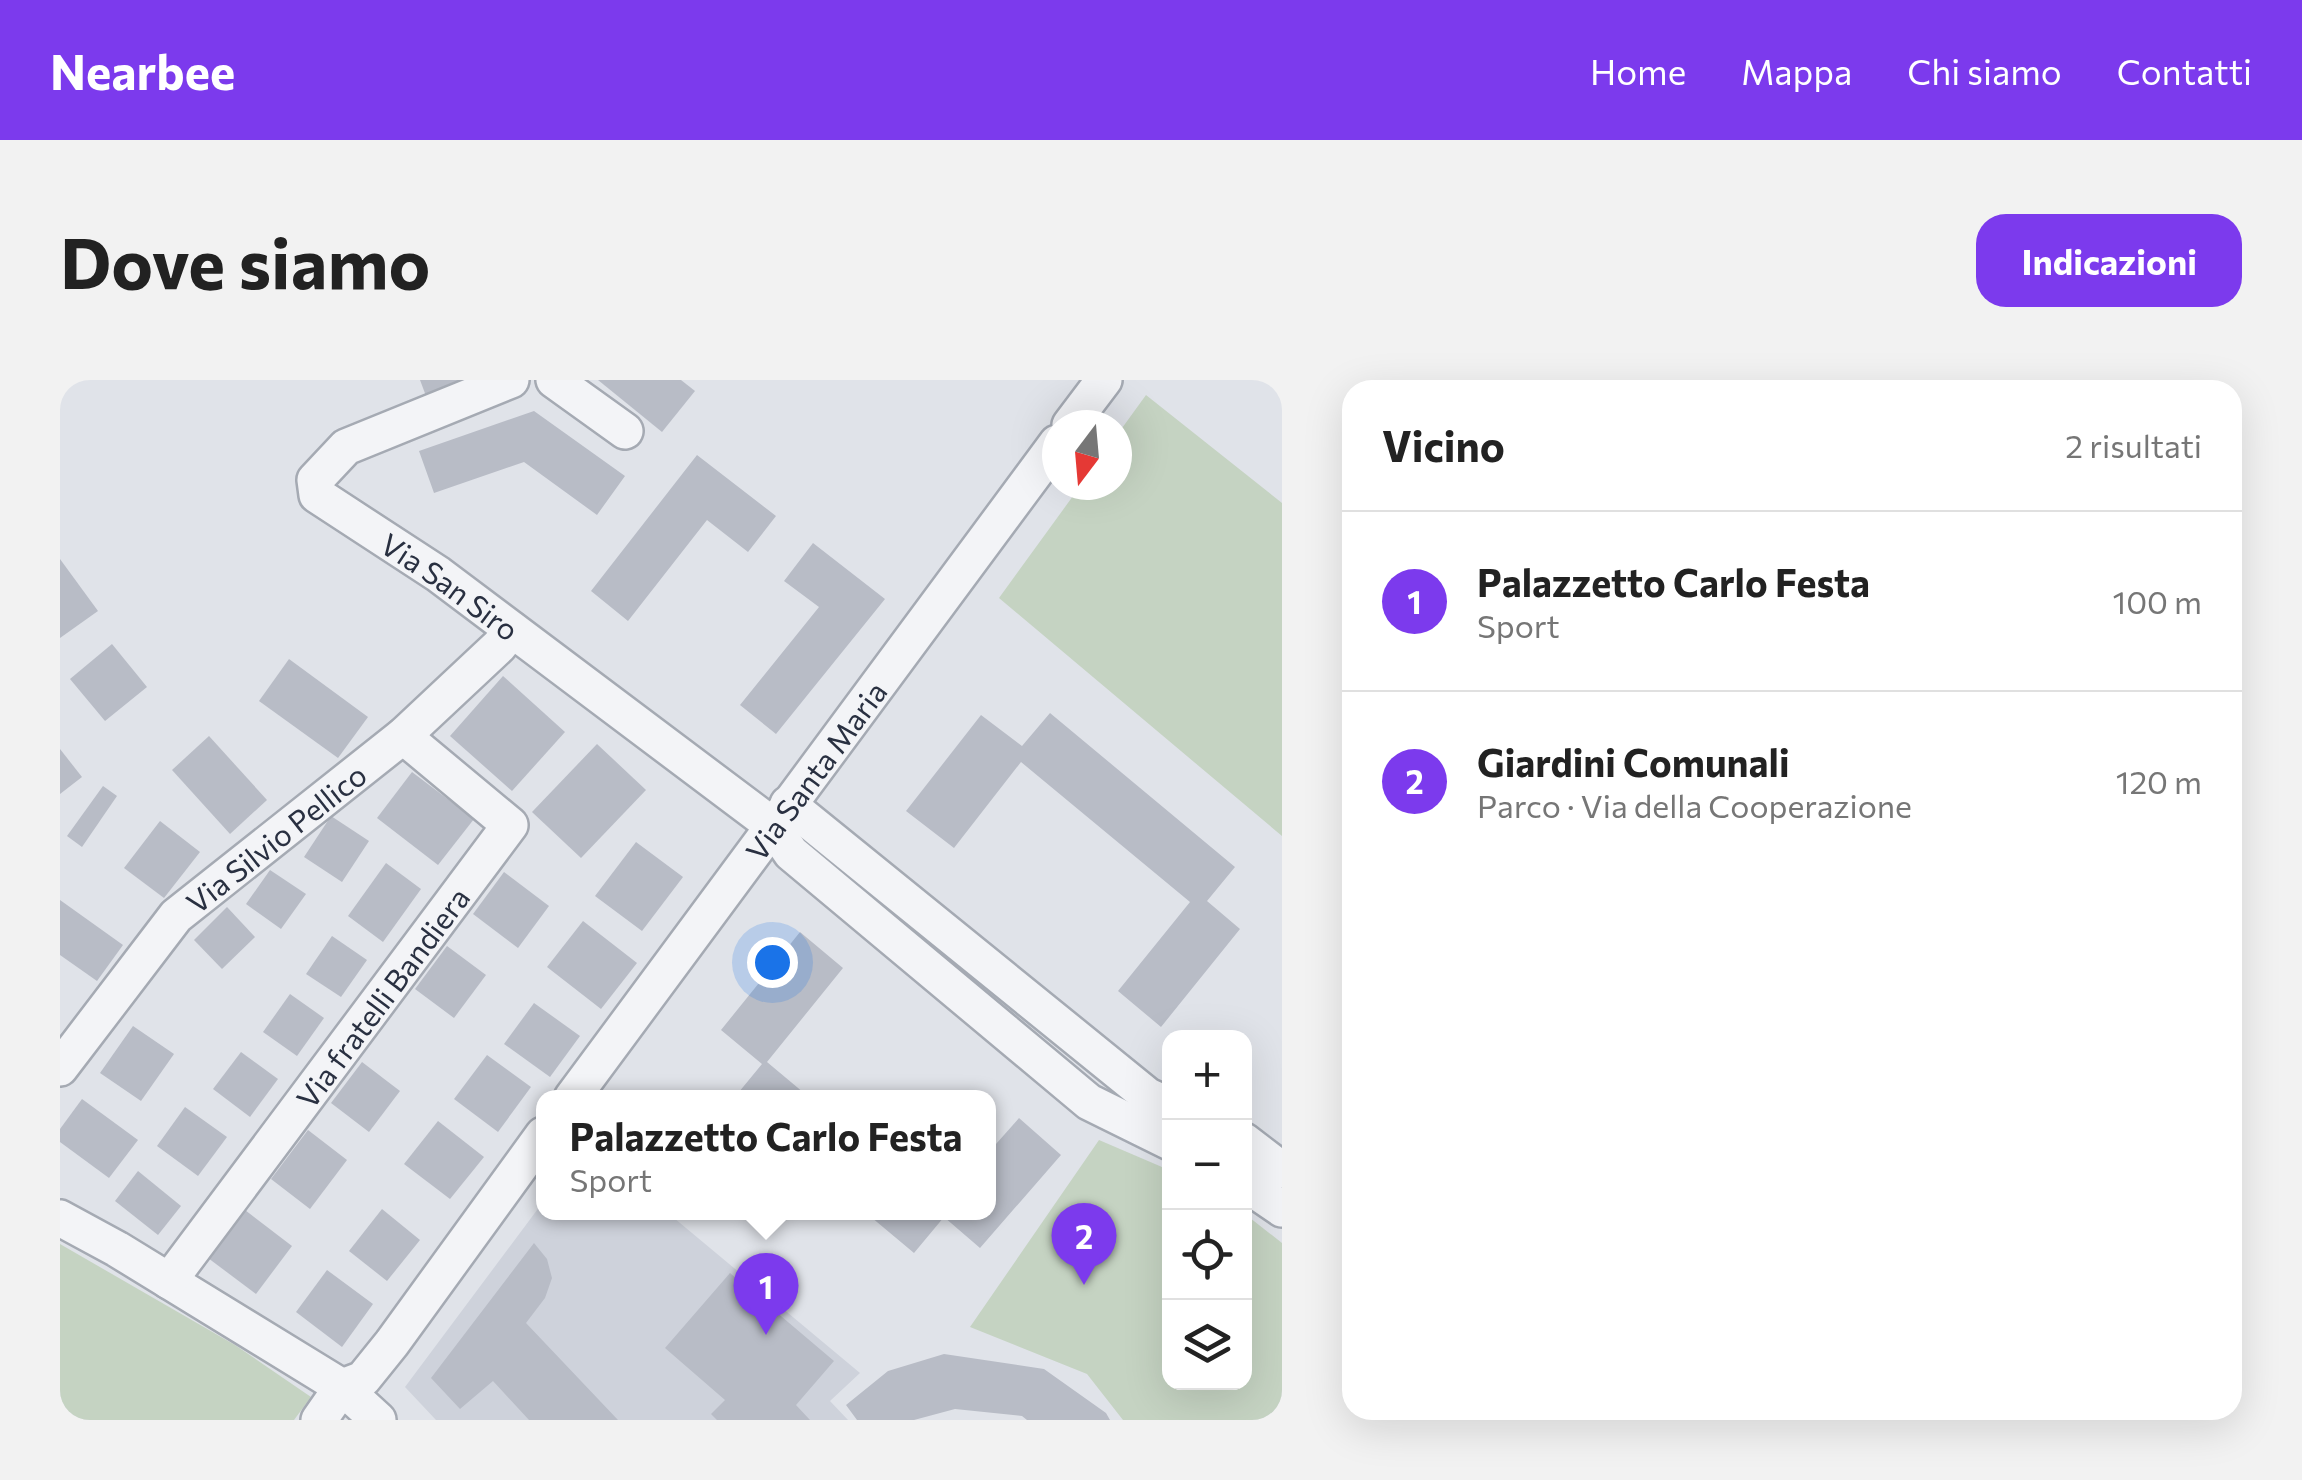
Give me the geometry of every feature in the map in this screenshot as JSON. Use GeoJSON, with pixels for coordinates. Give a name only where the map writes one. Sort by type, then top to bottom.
{"type":"FeatureCollection","features":[{"type":"Feature","properties":{"kind":"street","name":"Via San Siro"},"geometry":{"type":"LineString","coordinates":[[511,380],[346,447],[315,480],[317,494],[780,814]]}},
{"type":"Feature","properties":{"kind":"street"},"geometry":{"type":"LineString","coordinates":[[554,380],[625,431]]}},
{"type":"Feature","properties":{"kind":"street"},"geometry":{"type":"LineString","coordinates":[[1081,410],[1104,380]]}},
{"type":"Feature","properties":{"kind":"street","name":"Via Santa Maria"},"geometry":{"type":"LineString","coordinates":[[578,1090],[1042,463]]}},
{"type":"Feature","properties":{"kind":"street","name":"Via Silvio Pellico"},"geometry":{"type":"LineString","coordinates":[[60,1068],[176,916],[403,736],[512,630]]}},
{"type":"Feature","properties":{"kind":"street","name":"Via fratelli Bandiera"},"geometry":{"type":"LineString","coordinates":[[170,1280],[510,824],[403,736]]}},
{"type":"Feature","properties":{"kind":"street"},"geometry":{"type":"LineString","coordinates":[[780,814],[1148,1096],[1162,1102]]}},
{"type":"Feature","properties":{"kind":"street"},"geometry":{"type":"LineString","coordinates":[[780,814],[791,853],[1090,1102],[1162,1138]]}},
{"type":"Feature","properties":{"kind":"street"},"geometry":{"type":"LineString","coordinates":[[319,1420],[536,1146]]}},
{"type":"Feature","properties":{"kind":"street"},"geometry":{"type":"LineString","coordinates":[[1252,1148],[1282,1170]]}},
{"type":"Feature","properties":{"kind":"street"},"geometry":{"type":"LineString","coordinates":[[1252,1188],[1282,1209]]}},
{"type":"Feature","properties":{"kind":"street"},"geometry":{"type":"LineString","coordinates":[[60,1218],[352,1383],[405,1420]]}},
{"type":"Feature","properties":{"kind":"street"},"geometry":{"type":"LineString","coordinates":[[352,1383],[378,1420]]}},
{"type":"Feature","properties":{"kind":"shaded area"},"geometry":{"type":"Polygon","coordinates":[[[536,1211],[536,1220],[676,1220],[860,1373],[830,1401],[848,1420],[436,1420],[405,1387],[536,1211]]]}},
{"type":"Feature","properties":{"kind":"green space"},"geometry":{"type":"Polygon","coordinates":[[[1146,395],[1282,503],[1282,836],[999,598],[1070,500],[1132,500],[1132,414],[1146,395]]]}},
{"type":"Feature","properties":{"kind":"green space"},"geometry":{"type":"Polygon","coordinates":[[[1099,1140],[1162,1167],[1162,1390],[1252,1390],[1252,1219],[1282,1243],[1282,1420],[1123,1420],[1087,1374],[970,1327],[1099,1140]]]}},
{"type":"Feature","properties":{"kind":"green space"},"geometry":{"type":"Polygon","coordinates":[[[60,1244],[235,1345],[311,1397],[294,1420],[60,1420],[60,1244]]]}},
{"type":"Feature","properties":{"kind":"building"},"geometry":{"type":"Polygon","coordinates":[[[420,380],[466,380],[426,396],[420,380]]]}},
{"type":"Feature","properties":{"kind":"building"},"geometry":{"type":"Polygon","coordinates":[[[598,380],[681,380],[695,391],[662,432],[598,380]]]}},
{"type":"Feature","properties":{"kind":"building"},"geometry":{"type":"Polygon","coordinates":[[[534,411],[625,476],[597,515],[524,462],[434,493],[419,451],[534,411]]]}},
{"type":"Feature","properties":{"kind":"building"},"geometry":{"type":"Polygon","coordinates":[[[697,455],[776,516],[748,552],[707,520],[628,621],[591,591],[697,455]]]}},
{"type":"Feature","properties":{"kind":"building"},"geometry":{"type":"Polygon","coordinates":[[[813,543],[885,599],[776,734],[740,705],[819,607],[784,581],[813,543]]]}},
{"type":"Feature","properties":{"kind":"building"},"geometry":{"type":"Polygon","coordinates":[[[60,559],[98,611],[60,638],[60,559]]]}},
{"type":"Feature","properties":{"kind":"building"},"geometry":{"type":"Polygon","coordinates":[[[112,644],[147,687],[105,721],[70,679],[112,644]]]}},
{"type":"Feature","properties":{"kind":"building"},"geometry":{"type":"Polygon","coordinates":[[[289,659],[368,717],[338,758],[259,701],[289,659]]]}},
{"type":"Feature","properties":{"kind":"building"},"geometry":{"type":"Polygon","coordinates":[[[503,676],[565,732],[512,791],[450,736],[503,676]]]}},
{"type":"Feature","properties":{"kind":"building"},"geometry":{"type":"Polygon","coordinates":[[[1050,713],[1235,867],[1207,901],[1240,929],[1161,1027],[1118,991],[1190,902],[1021,762],[954,848],[906,811],[981,715],[1022,746],[1050,713]]]}},
{"type":"Feature","properties":{"kind":"building"},"geometry":{"type":"Polygon","coordinates":[[[209,736],[267,800],[230,834],[172,770],[209,736]]]}},
{"type":"Feature","properties":{"kind":"building"},"geometry":{"type":"Polygon","coordinates":[[[597,744],[646,790],[581,858],[532,812],[597,744]]]}},
{"type":"Feature","properties":{"kind":"building"},"geometry":{"type":"Polygon","coordinates":[[[60,749],[82,777],[60,794],[60,749]]]}},
{"type":"Feature","properties":{"kind":"building"},"geometry":{"type":"Polygon","coordinates":[[[412,772],[474,819],[438,865],[377,818],[412,772]]]}},
{"type":"Feature","properties":{"kind":"building"},"geometry":{"type":"Polygon","coordinates":[[[103,786],[117,796],[82,847],[67,836],[103,786]]]}},
{"type":"Feature","properties":{"kind":"building"},"geometry":{"type":"Polygon","coordinates":[[[331,816],[369,841],[342,882],[304,857],[331,816]]]}},
{"type":"Feature","properties":{"kind":"building"},"geometry":{"type":"Polygon","coordinates":[[[160,821],[200,852],[164,898],[124,868],[160,821]]]}},
{"type":"Feature","properties":{"kind":"building"},"geometry":{"type":"Polygon","coordinates":[[[636,842],[683,877],[642,931],[595,896],[636,842]]]}},
{"type":"Feature","properties":{"kind":"building"},"geometry":{"type":"Polygon","coordinates":[[[386,863],[421,889],[383,942],[348,916],[386,863]]]}},
{"type":"Feature","properties":{"kind":"building"},"geometry":{"type":"Polygon","coordinates":[[[270,870],[306,894],[281,929],[246,904],[270,870]]]}},
{"type":"Feature","properties":{"kind":"building"},"geometry":{"type":"Polygon","coordinates":[[[504,872],[549,906],[518,948],[473,914],[504,872]]]}},
{"type":"Feature","properties":{"kind":"building"},"geometry":{"type":"Polygon","coordinates":[[[60,900],[123,945],[97,981],[60,955],[60,900]]]}},
{"type":"Feature","properties":{"kind":"building"},"geometry":{"type":"Polygon","coordinates":[[[227,907],[255,937],[222,969],[194,940],[227,907]]]}},
{"type":"Feature","properties":{"kind":"building"},"geometry":{"type":"Polygon","coordinates":[[[583,921],[637,963],[601,1009],[547,967],[583,921]]]}},
{"type":"Feature","properties":{"kind":"building"},"geometry":{"type":"Polygon","coordinates":[[[800,932],[843,968],[767,1062],[800,1090],[741,1090],[762,1064],[721,1030],[800,932]]]}},
{"type":"Feature","properties":{"kind":"building"},"geometry":{"type":"Polygon","coordinates":[[[332,936],[367,960],[341,997],[306,974],[332,936]]]}},
{"type":"Feature","properties":{"kind":"building"},"geometry":{"type":"Polygon","coordinates":[[[447,946],[486,975],[454,1018],[415,989],[447,946]]]}},
{"type":"Feature","properties":{"kind":"building"},"geometry":{"type":"Polygon","coordinates":[[[290,994],[324,1018],[297,1056],[263,1032],[290,994]]]}},
{"type":"Feature","properties":{"kind":"building"},"geometry":{"type":"Polygon","coordinates":[[[534,1003],[580,1036],[550,1077],[504,1044],[534,1003]]]}},
{"type":"Feature","properties":{"kind":"building"},"geometry":{"type":"Polygon","coordinates":[[[133,1026],[174,1054],[141,1101],[100,1073],[133,1026]]]}},
{"type":"Feature","properties":{"kind":"building"},"geometry":{"type":"Polygon","coordinates":[[[241,1052],[278,1079],[250,1117],[213,1089],[241,1052]]]}},
{"type":"Feature","properties":{"kind":"building"},"geometry":{"type":"Polygon","coordinates":[[[487,1055],[531,1087],[498,1132],[454,1099],[487,1055]]]}},
{"type":"Feature","properties":{"kind":"building"},"geometry":{"type":"Polygon","coordinates":[[[362,1062],[400,1091],[369,1132],[331,1103],[362,1062]]]}},
{"type":"Feature","properties":{"kind":"building"},"geometry":{"type":"Polygon","coordinates":[[[82,1099],[138,1140],[109,1178],[60,1142],[60,1129],[82,1099]]]}},
{"type":"Feature","properties":{"kind":"building"},"geometry":{"type":"Polygon","coordinates":[[[185,1107],[227,1137],[198,1176],[157,1146],[185,1107]]]}},
{"type":"Feature","properties":{"kind":"building"},"geometry":{"type":"Polygon","coordinates":[[[1019,1118],[1061,1155],[980,1248],[947,1220],[996,1220],[996,1144],[1019,1118]]]}},
{"type":"Feature","properties":{"kind":"building"},"geometry":{"type":"Polygon","coordinates":[[[438,1121],[484,1157],[450,1199],[404,1164],[438,1121]]]}},
{"type":"Feature","properties":{"kind":"building"},"geometry":{"type":"Polygon","coordinates":[[[308,1130],[347,1160],[310,1209],[271,1179],[308,1130]]]}},
{"type":"Feature","properties":{"kind":"building"},"geometry":{"type":"Polygon","coordinates":[[[138,1171],[181,1206],[158,1235],[115,1201],[138,1171]]]}},
{"type":"Feature","properties":{"kind":"building"},"geometry":{"type":"Polygon","coordinates":[[[382,1209],[420,1240],[387,1281],[349,1251],[382,1209]]]}},
{"type":"Feature","properties":{"kind":"building"},"geometry":{"type":"Polygon","coordinates":[[[245,1210],[292,1246],[256,1294],[208,1258],[245,1210]]]}},
{"type":"Feature","properties":{"kind":"building"},"geometry":{"type":"Polygon","coordinates":[[[875,1220],[942,1220],[914,1253],[875,1220]]]}},
{"type":"Feature","properties":{"kind":"building"},"geometry":{"type":"Polygon","coordinates":[[[534,1243],[547,1259],[552,1278],[545,1298],[526,1323],[618,1420],[529,1420],[493,1381],[460,1409],[431,1378],[534,1243]]]}},
{"type":"Feature","properties":{"kind":"building"},"geometry":{"type":"Polygon","coordinates":[[[327,1270],[373,1304],[342,1347],[296,1312],[327,1270]]]}},
{"type":"Feature","properties":{"kind":"building"},"geometry":{"type":"Polygon","coordinates":[[[730,1273],[834,1361],[796,1405],[810,1420],[717,1420],[711,1414],[725,1400],[665,1348],[730,1273]]]}},
{"type":"Feature","properties":{"kind":"building"},"geometry":{"type":"Polygon","coordinates":[[[944,1354],[1044,1369],[1106,1413],[1110,1420],[1027,1420],[1022,1416],[955,1409],[914,1420],[857,1420],[846,1405],[888,1371],[944,1354]]]}},
{"type":"Feature","properties":{"kind":"place","name":"Giardini Comunali"},"geometry":{"type":"Point","coordinates":[1084,1285]}},
{"type":"Feature","properties":{"kind":"place","name":"Palazzetto Carlo Festa"},"geometry":{"type":"Point","coordinates":[766,1335]}}]}
